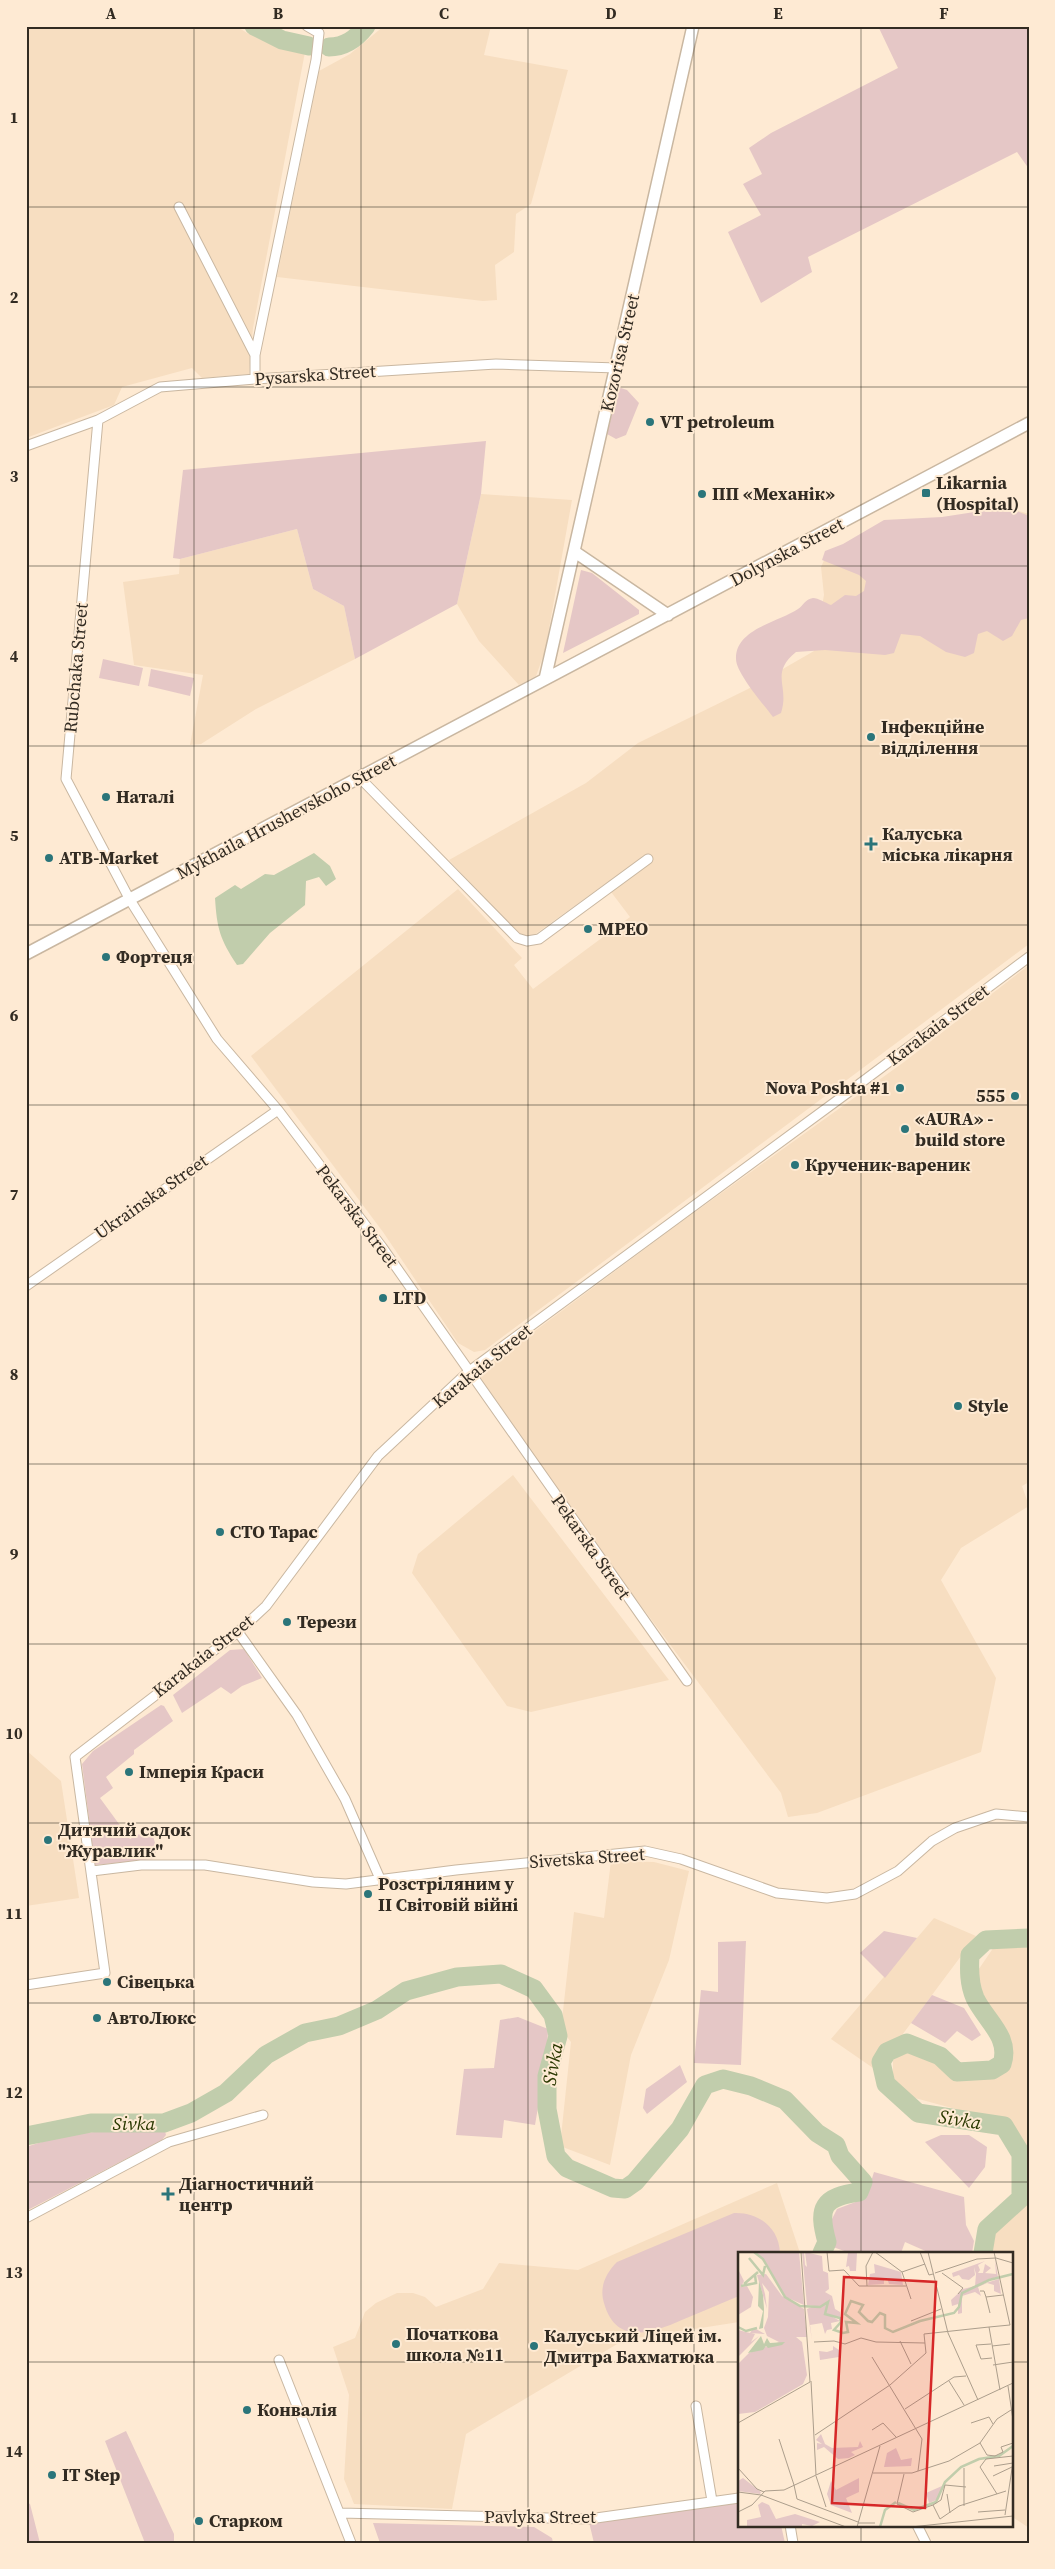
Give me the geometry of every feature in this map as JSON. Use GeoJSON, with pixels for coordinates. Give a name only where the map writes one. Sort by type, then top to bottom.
{"type":"FeatureCollection","features":[{"type":"Feature","properties":{"kind":"main road","name":"Kozorisa Street"},"geometry":{"type":"LineString","coordinates":[[545,679],[693,26]]}},
{"type":"Feature","properties":{"kind":"main road","name":"Dolynska Street"},"geometry":{"type":"LineString","coordinates":[[545,679],[1029,423]]}},
{"type":"Feature","properties":{"kind":"main road"},"geometry":{"type":"LineString","coordinates":[[575,552],[668,615]]}},
{"type":"Feature","properties":{"kind":"main road","name":"Mykhaila Hrushevskoho Street"},"geometry":{"type":"LineString","coordinates":[[26,954],[545,679]]}},
{"type":"Feature","properties":{"kind":"street"},"geometry":{"type":"LineString","coordinates":[[255,379],[255,354],[316,60],[319,33],[307,26]]}},
{"type":"Feature","properties":{"kind":"street"},"geometry":{"type":"LineString","coordinates":[[180,207],[255,354]]}},
{"type":"Feature","properties":{"kind":"street","name":"Pysarska Street"},"geometry":{"type":"LineString","coordinates":[[26,446],[98,420],[160,387],[496,364],[616,368]]}},
{"type":"Feature","properties":{"kind":"street","name":"Rubchaka Street"},"geometry":{"type":"LineString","coordinates":[[98,420],[66,779],[130,900]]}},
{"type":"Feature","properties":{"kind":"street"},"geometry":{"type":"LineString","coordinates":[[359,777],[516,938],[522,940],[539,939],[648,859]]}},
{"type":"Feature","properties":{"kind":"street","name":"Pekarska Street"},"geometry":{"type":"LineString","coordinates":[[130,900],[217,1038],[278,1110],[382,1247],[468,1372],[687,1681]]}},
{"type":"Feature","properties":{"kind":"street","name":"Karakaia Street"},"geometry":{"type":"LineString","coordinates":[[92,1871],[74,1757],[238,1632],[266,1606],[378,1456],[468,1372],[1029,957]]}},
{"type":"Feature","properties":{"kind":"street","name":"Ukrainska Street"},"geometry":{"type":"LineString","coordinates":[[26,1286],[278,1110]]}},
{"type":"Feature","properties":{"kind":"street"},"geometry":{"type":"LineString","coordinates":[[238,1632],[297,1715],[345,1799],[381,1880]]}},
{"type":"Feature","properties":{"kind":"street","name":"Sivetska Street"},"geometry":{"type":"LineString","coordinates":[[92,1871],[141,1865],[205,1865],[313,1882],[346,1884],[456,1870],[645,1851],[681,1859],[777,1893],[827,1898],[856,1894],[898,1871],[932,1841],[955,1828],[996,1814],[1029,1817]]}},
{"type":"Feature","properties":{"kind":"street"},"geometry":{"type":"LineString","coordinates":[[26,1985],[105,1973],[92,1871]]}},
{"type":"Feature","properties":{"kind":"street"},"geometry":{"type":"LineString","coordinates":[[26,2218],[169,2142],[263,2115]]}},
{"type":"Feature","properties":{"kind":"street"},"geometry":{"type":"LineString","coordinates":[[279,2360],[351,2543]]}},
{"type":"Feature","properties":{"kind":"street"},"geometry":{"type":"LineString","coordinates":[[696,2406],[712,2502]]}},
{"type":"Feature","properties":{"kind":"street","name":"Pavlyka Street"},"geometry":{"type":"LineString","coordinates":[[340,2513],[589,2519],[738,2498]]}},
{"type":"Feature","properties":{"kind":"street"},"geometry":{"type":"LineString","coordinates":[[790,2526],[793,2543]]}},
{"type":"Feature","properties":{"kind":"street"},"geometry":{"type":"LineString","coordinates":[[918,2526],[926,2543]]}},
{"type":"Feature","properties":{"kind":"shaded area"},"geometry":{"type":"Polygon","coordinates":[[[26,26],[236,26],[247,33],[305,52],[253,328],[249,374],[202,378],[192,368],[122,387],[114,405],[26,438],[26,26]]]}},
{"type":"Feature","properties":{"kind":"shaded area"},"geometry":{"type":"Polygon","coordinates":[[[384,26],[491,26],[484,55],[568,70],[531,204],[516,214],[514,252],[495,265],[497,300],[483,301],[277,277],[319,71],[350,54],[384,26]]]}},
{"type":"Feature","properties":{"kind":"shaded area"},"geometry":{"type":"Polygon","coordinates":[[[878,26],[1029,26],[1029,169],[1017,152],[808,257],[812,272],[761,303],[728,232],[761,215],[743,184],[762,174],[749,148],[771,133],[898,68],[878,26]]]}},
{"type":"Feature","properties":{"kind":"shaded area"},"geometry":{"type":"Polygon","coordinates":[[[618,389],[627,390],[639,403],[626,435],[616,439],[607,434],[618,389]]]}},
{"type":"Feature","properties":{"kind":"shaded area"},"geometry":{"type":"Polygon","coordinates":[[[486,441],[481,494],[457,604],[355,659],[344,606],[313,589],[297,529],[180,559],[173,558],[183,470],[486,441]]]}},
{"type":"Feature","properties":{"kind":"shaded area"},"geometry":{"type":"Polygon","coordinates":[[[481,494],[572,500],[545,651],[536,676],[519,685],[479,641],[457,604],[481,494]]]}},
{"type":"Feature","properties":{"kind":"shaded area"},"geometry":{"type":"Polygon","coordinates":[[[1007,507],[1029,516],[1029,618],[1021,620],[1012,636],[1003,641],[987,631],[978,634],[974,653],[965,657],[946,652],[920,636],[901,634],[894,653],[885,655],[825,650],[796,652],[784,667],[782,674],[783,704],[781,713],[773,717],[751,689],[737,665],[738,649],[750,633],[790,614],[810,599],[817,599],[831,605],[845,595],[856,596],[864,591],[866,581],[859,575],[822,560],[825,551],[843,544],[884,520],[942,517],[1007,507]]]}},
{"type":"Feature","properties":{"kind":"shaded area"},"geometry":{"type":"Polygon","coordinates":[[[1012,509],[1029,514],[1029,944],[485,1350],[474,1352],[458,1343],[383,1232],[251,1056],[458,889],[522,958],[514,965],[533,989],[630,917],[605,884],[534,935],[523,936],[516,933],[449,860],[586,783],[638,743],[748,689],[814,651],[824,595],[821,567],[827,554],[966,514],[1012,509]]]}},
{"type":"Feature","properties":{"kind":"shaded area"},"geometry":{"type":"Polygon","coordinates":[[[297,529],[313,589],[344,606],[355,659],[256,709],[201,744],[190,745],[203,675],[134,665],[123,582],[179,574],[180,559],[297,529]]]}},
{"type":"Feature","properties":{"kind":"shaded area"},"geometry":{"type":"Polygon","coordinates":[[[581,570],[592,573],[639,610],[639,614],[563,653],[581,570]]]}},
{"type":"Feature","properties":{"kind":"shaded area"},"geometry":{"type":"Polygon","coordinates":[[[103,659],[143,668],[139,686],[99,678],[103,659]]]}},
{"type":"Feature","properties":{"kind":"shaded area"},"geometry":{"type":"Polygon","coordinates":[[[151,669],[194,678],[190,696],[148,686],[151,669]]]}},
{"type":"Feature","properties":{"kind":"shaded area"},"geometry":{"type":"Polygon","coordinates":[[[314,853],[330,866],[336,879],[326,886],[319,877],[306,881],[305,905],[270,933],[243,964],[237,965],[220,933],[215,898],[235,885],[241,889],[265,874],[274,875],[314,853]]]}},
{"type":"Feature","properties":{"kind":"shaded area"},"geometry":{"type":"Polygon","coordinates":[[[1029,965],[1029,1482],[1022,1486],[1029,1506],[961,1548],[941,1580],[996,1678],[981,1752],[817,1813],[788,1817],[781,1793],[609,1563],[476,1375],[677,1225],[904,1062],[1029,965]]]}},
{"type":"Feature","properties":{"kind":"shaded area"},"geometry":{"type":"Polygon","coordinates":[[[513,1475],[669,1680],[531,1712],[507,1706],[412,1573],[418,1554],[513,1475]]]}},
{"type":"Feature","properties":{"kind":"shaded area"},"geometry":{"type":"Polygon","coordinates":[[[244,1649],[262,1678],[242,1686],[231,1694],[221,1687],[182,1713],[173,1695],[230,1650],[244,1649]]]}},
{"type":"Feature","properties":{"kind":"shaded area"},"geometry":{"type":"Polygon","coordinates":[[[161,1705],[164,1706],[173,1721],[134,1750],[134,1754],[106,1777],[113,1788],[100,1798],[130,1839],[147,1830],[153,1836],[157,1850],[153,1859],[95,1865],[82,1764],[93,1751],[161,1705]]]}},
{"type":"Feature","properties":{"kind":"shaded area","name":"Дитячий садок \"Журавлик\""},"geometry":{"type":"Polygon","coordinates":[[[26,1750],[61,1781],[79,1898],[26,1906],[26,1750]]]}},
{"type":"Feature","properties":{"kind":"shaded area"},"geometry":{"type":"Polygon","coordinates":[[[611,1861],[654,1862],[689,1871],[669,1960],[631,2055],[610,2165],[560,2146],[571,2042],[561,2029],[574,1912],[604,1918],[611,1861]]]}},
{"type":"Feature","properties":{"kind":"shaded area"},"geometry":{"type":"Polygon","coordinates":[[[934,1918],[976,1936],[876,2070],[831,2039],[934,1918]]]}},
{"type":"Feature","properties":{"kind":"shaded area"},"geometry":{"type":"Polygon","coordinates":[[[884,1931],[917,1938],[885,1978],[860,1953],[884,1931]]]}},
{"type":"Feature","properties":{"kind":"shaded area"},"geometry":{"type":"Polygon","coordinates":[[[746,1941],[741,2065],[694,2063],[701,1990],[718,1992],[718,1942],[746,1941]]]}},
{"type":"Feature","properties":{"kind":"shaded area"},"geometry":{"type":"Polygon","coordinates":[[[1029,1943],[1029,2528],[1012,2517],[1012,2252],[986,2252],[991,2231],[1019,2209],[1023,2202],[1025,2154],[1017,2136],[1007,2123],[915,2098],[893,2083],[893,2060],[907,2051],[972,2077],[990,2075],[1006,2065],[1007,2049],[1002,2030],[979,1995],[972,1979],[996,1944],[1029,1943]]]}},
{"type":"Feature","properties":{"kind":"shaded area"},"geometry":{"type":"Polygon","coordinates":[[[932,1995],[964,2008],[981,2035],[972,2041],[957,2031],[945,2043],[911,2023],[932,1995]]]}},
{"type":"Feature","properties":{"kind":"shaded area"},"geometry":{"type":"Polygon","coordinates":[[[518,2017],[548,2029],[547,2054],[535,2125],[504,2120],[502,2138],[456,2135],[464,2069],[494,2068],[500,2020],[518,2017]]]}},
{"type":"Feature","properties":{"kind":"shaded area"},"geometry":{"type":"Polygon","coordinates":[[[680,2065],[687,2082],[647,2114],[643,2108],[646,2089],[680,2065]]]}},
{"type":"Feature","properties":{"kind":"shaded area"},"geometry":{"type":"Polygon","coordinates":[[[164,2128],[166,2135],[162,2140],[26,2211],[26,2147],[77,2134],[111,2130],[164,2128]]]}},
{"type":"Feature","properties":{"kind":"shaded area"},"geometry":{"type":"Polygon","coordinates":[[[941,2135],[969,2135],[987,2147],[985,2167],[969,2188],[925,2142],[941,2135]]]}},
{"type":"Feature","properties":{"kind":"shaded area"},"geometry":{"type":"Polygon","coordinates":[[[874,2172],[964,2197],[966,2225],[974,2241],[972,2252],[928,2252],[905,2242],[901,2252],[847,2252],[830,2246],[828,2227],[837,2209],[866,2198],[874,2172]]]}},
{"type":"Feature","properties":{"kind":"shaded area","name":"Калуський Ліцей ім. Дмитра Бахматюка"},"geometry":{"type":"Polygon","coordinates":[[[777,2183],[800,2252],[738,2252],[738,2322],[624,2340],[466,2434],[452,2509],[354,2504],[344,2479],[349,2395],[333,2347],[355,2338],[365,2312],[376,2303],[397,2293],[413,2293],[425,2297],[436,2307],[483,2289],[499,2263],[578,2270],[777,2183]]]}},
{"type":"Feature","properties":{"kind":"shaded area"},"geometry":{"type":"Polygon","coordinates":[[[734,2213],[751,2215],[766,2223],[776,2236],[780,2252],[738,2252],[738,2296],[665,2327],[640,2332],[629,2332],[619,2327],[610,2318],[604,2303],[602,2291],[604,2281],[617,2262],[734,2213]]]}},
{"type":"Feature","properties":{"kind":"shaded area"},"geometry":{"type":"Polygon","coordinates":[[[126,2431],[174,2534],[174,2543],[145,2543],[105,2441],[126,2431]]]}},
{"type":"Feature","properties":{"kind":"shaded area"},"geometry":{"type":"Polygon","coordinates":[[[26,2502],[30,2504],[40,2543],[26,2543],[26,2502]]]}},
{"type":"Feature","properties":{"kind":"shaded area"},"geometry":{"type":"Polygon","coordinates":[[[738,2502],[738,2526],[781,2526],[785,2543],[594,2543],[589,2522],[738,2502]]]}},
{"type":"Feature","properties":{"kind":"shaded area"},"geometry":{"type":"Polygon","coordinates":[[[373,2523],[534,2527],[552,2538],[553,2543],[380,2543],[373,2523]]]}},
{"type":"Feature","properties":{"kind":"waterway"},"geometry":{"type":"LineString","coordinates":[[254,26],[282,40],[309,46]]}},
{"type":"Feature","properties":{"kind":"waterway"},"geometry":{"type":"LineString","coordinates":[[329,47],[340,46],[350,41],[366,26]]}},
{"type":"Feature","properties":{"kind":"waterway","name":"Sivka"},"geometry":{"type":"LineString","coordinates":[[983,2252],[987,2229],[1021,2198],[1021,2154],[1004,2126],[918,2113],[886,2084],[881,2062],[887,2052],[907,2043],[940,2056],[957,2072],[992,2070],[1002,2064],[1004,2054],[1000,2037],[973,1993],[970,1977],[970,1955],[986,1940],[1029,1938]]}},
{"type":"Feature","properties":{"kind":"waterway","name":"Sivka"},"geometry":{"type":"LineString","coordinates":[[26,2136],[91,2123],[164,2123],[191,2113],[226,2093],[266,2055],[305,2033],[339,2026],[377,2010],[406,1991],[457,1977],[501,1974],[534,1989],[553,2015],[558,2036],[547,2076],[547,2109],[556,2156],[567,2168],[613,2188],[625,2189],[635,2182],[680,2129],[705,2085],[723,2079],[751,2086],[785,2100],[817,2133],[836,2145],[840,2156],[863,2182],[859,2192],[837,2197],[826,2206],[823,2212],[823,2220],[827,2242],[822,2252]]}},
{"type":"Feature","properties":{"kind":"place","name":"VT petroleum"},"geometry":{"type":"Point","coordinates":[650,422]}},
{"type":"Feature","properties":{"kind":"place","name":"Likarnia (Hospital)"},"geometry":{"type":"Point","coordinates":[926,493]}},
{"type":"Feature","properties":{"kind":"place","name":"ПП «Механік»"},"geometry":{"type":"Point","coordinates":[702,494]}},
{"type":"Feature","properties":{"kind":"place","name":"Інфекційне відділення"},"geometry":{"type":"Point","coordinates":[871,737]}},
{"type":"Feature","properties":{"kind":"place","name":"Наталі"},"geometry":{"type":"Point","coordinates":[106,797]}},
{"type":"Feature","properties":{"kind":"place","name":"Калуська міська лікарня"},"geometry":{"type":"Point","coordinates":[871,844]}},
{"type":"Feature","properties":{"kind":"place","name":"ATB-Market"},"geometry":{"type":"Point","coordinates":[49,858]}},
{"type":"Feature","properties":{"kind":"place","name":"МРЕО"},"geometry":{"type":"Point","coordinates":[588,929]}},
{"type":"Feature","properties":{"kind":"place","name":"Фортеця"},"geometry":{"type":"Point","coordinates":[106,957]}},
{"type":"Feature","properties":{"kind":"place","name":"Nova Poshta #1"},"geometry":{"type":"Point","coordinates":[900,1088]}},
{"type":"Feature","properties":{"kind":"place","name":"555"},"geometry":{"type":"Point","coordinates":[1015,1096]}},
{"type":"Feature","properties":{"kind":"place","name":"«AURA» - build store"},"geometry":{"type":"Point","coordinates":[905,1129]}},
{"type":"Feature","properties":{"kind":"place","name":"Крученик-вареник"},"geometry":{"type":"Point","coordinates":[795,1165]}},
{"type":"Feature","properties":{"kind":"place","name":"LTD"},"geometry":{"type":"Point","coordinates":[383,1298]}},
{"type":"Feature","properties":{"kind":"place","name":"Style"},"geometry":{"type":"Point","coordinates":[958,1406]}},
{"type":"Feature","properties":{"kind":"place","name":"СТО Тарас"},"geometry":{"type":"Point","coordinates":[220,1532]}},
{"type":"Feature","properties":{"kind":"place","name":"Терези"},"geometry":{"type":"Point","coordinates":[287,1622]}},
{"type":"Feature","properties":{"kind":"place","name":"Імперія Краси"},"geometry":{"type":"Point","coordinates":[129,1772]}},
{"type":"Feature","properties":{"kind":"place","name":"Дитячий садок \"Журавлик\""},"geometry":{"type":"Point","coordinates":[48,1840]}},
{"type":"Feature","properties":{"kind":"place","name":"Розстріляним у II Світовій війні"},"geometry":{"type":"Point","coordinates":[368,1894]}},
{"type":"Feature","properties":{"kind":"place","name":"Сівецька"},"geometry":{"type":"Point","coordinates":[107,1982]}},
{"type":"Feature","properties":{"kind":"place","name":"АвтоЛюкс"},"geometry":{"type":"Point","coordinates":[97,2018]}},
{"type":"Feature","properties":{"kind":"place","name":"Діагностичний центр"},"geometry":{"type":"Point","coordinates":[168,2194]}},
{"type":"Feature","properties":{"kind":"place","name":"Початкова школа №11"},"geometry":{"type":"Point","coordinates":[396,2344]}},
{"type":"Feature","properties":{"kind":"place","name":"Калуський Ліцей ім. Дмитра Бахматюка"},"geometry":{"type":"Point","coordinates":[534,2346]}},
{"type":"Feature","properties":{"kind":"place","name":"Конвалія"},"geometry":{"type":"Point","coordinates":[247,2410]}},
{"type":"Feature","properties":{"kind":"place","name":"IT Step"},"geometry":{"type":"Point","coordinates":[52,2475]}},
{"type":"Feature","properties":{"kind":"place","name":"Старком"},"geometry":{"type":"Point","coordinates":[199,2521]}}]}
